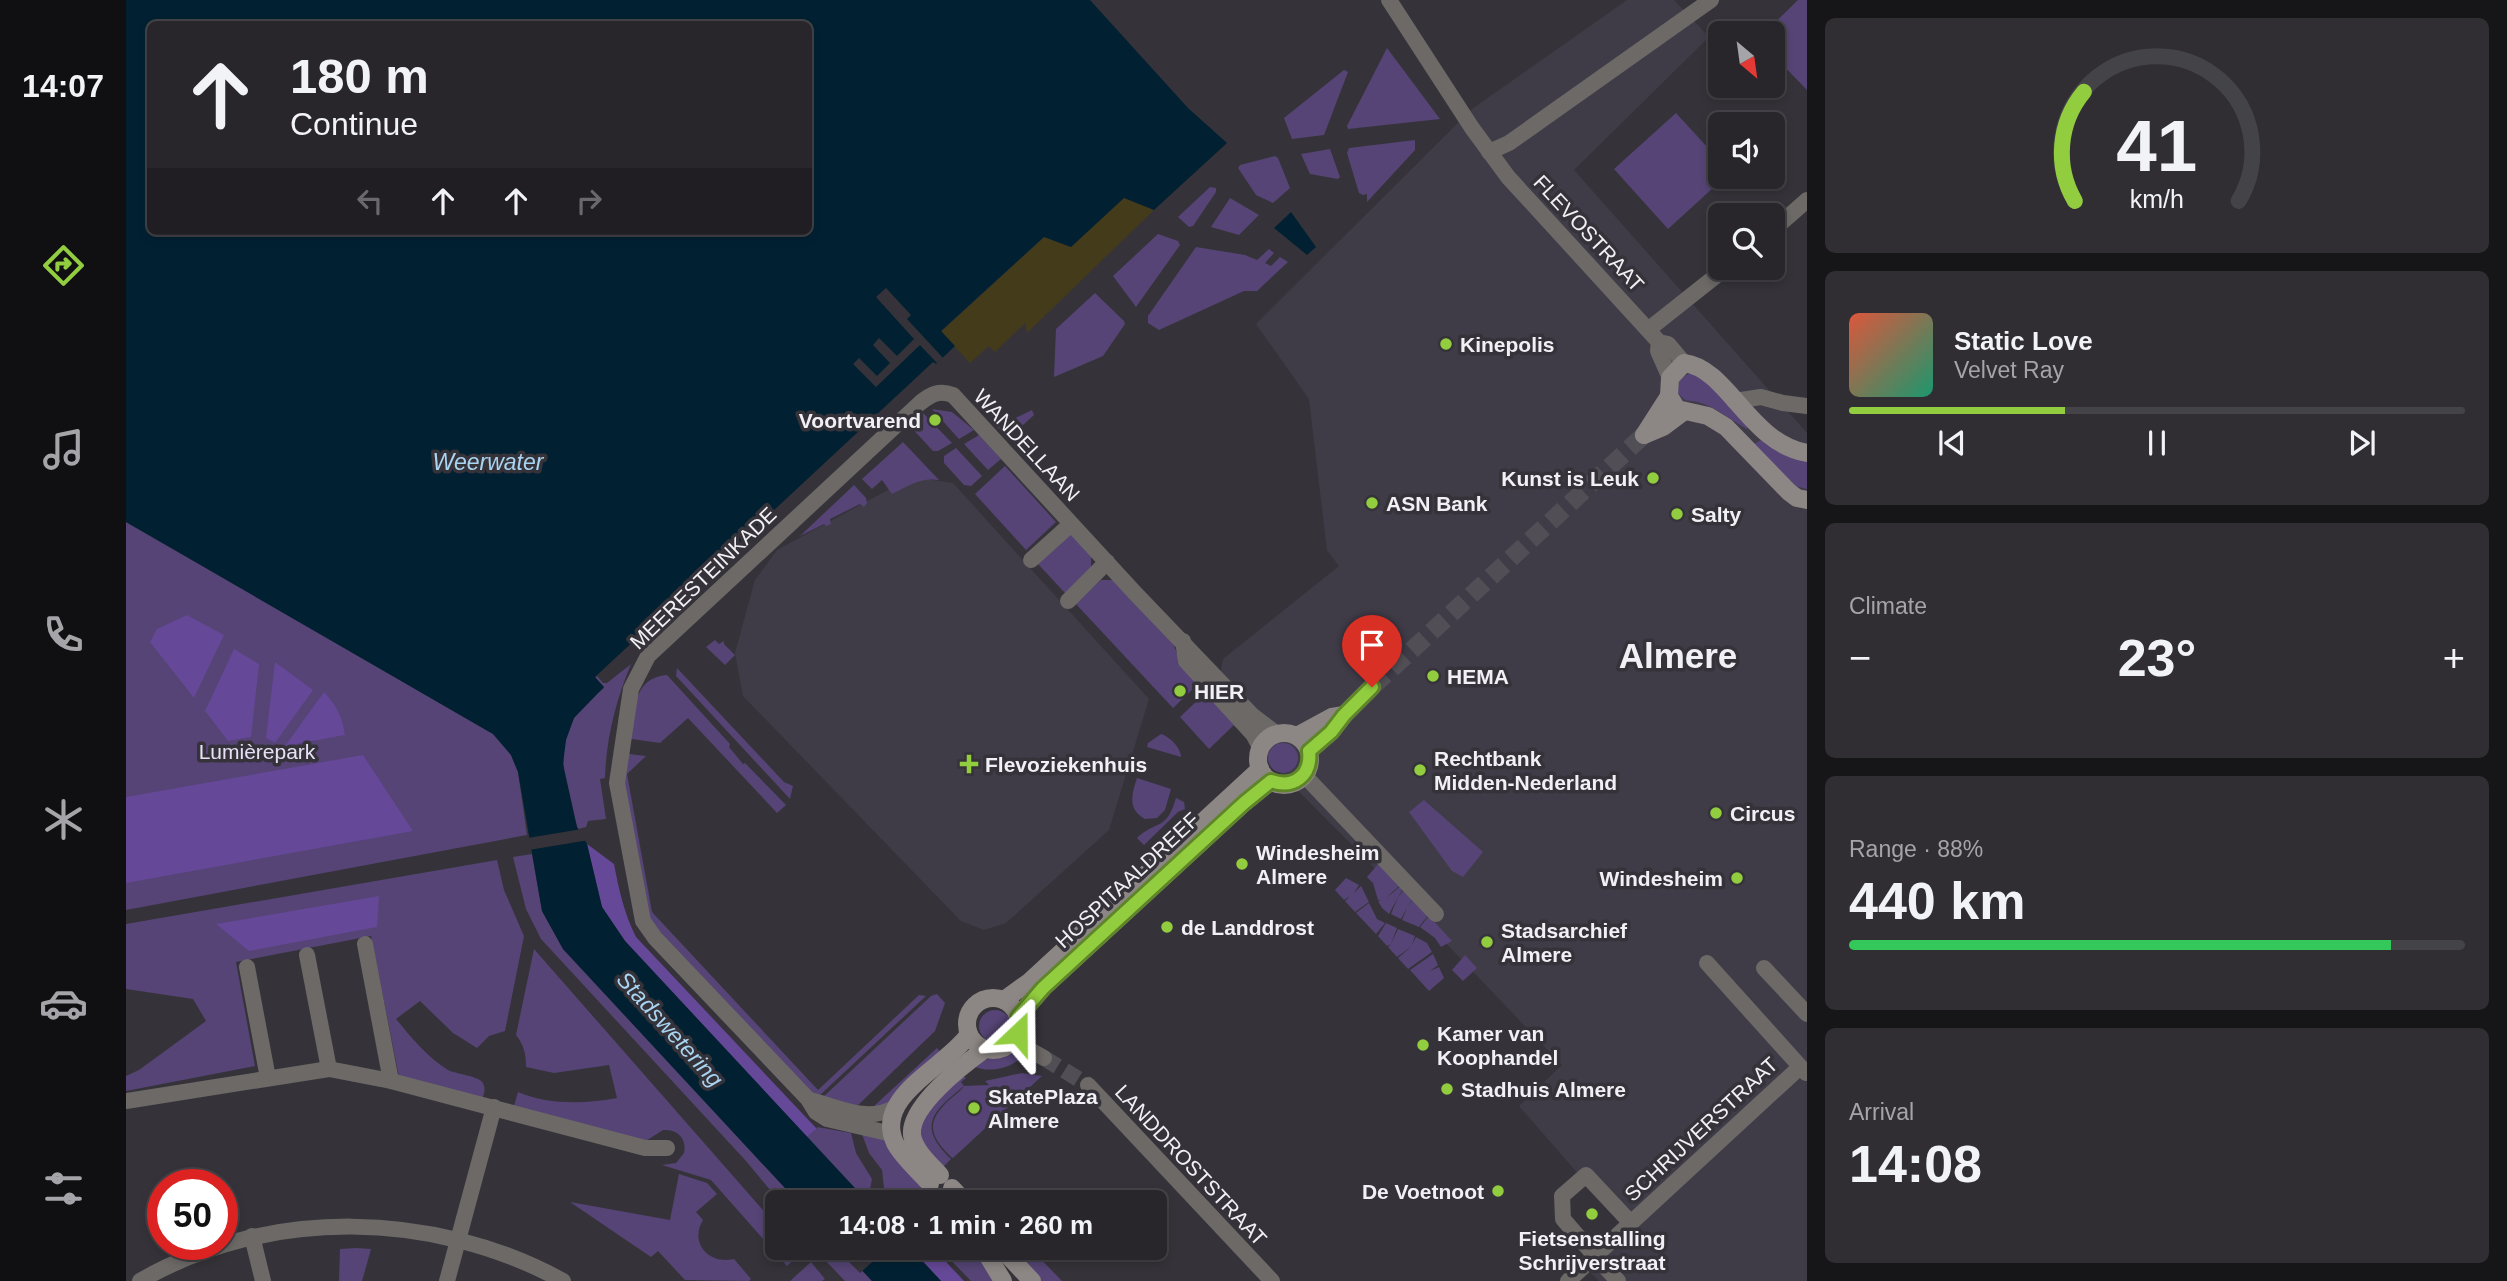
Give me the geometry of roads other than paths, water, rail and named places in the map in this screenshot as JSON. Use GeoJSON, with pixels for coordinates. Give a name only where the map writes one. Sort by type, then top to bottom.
{"type":"FeatureCollection","features":[{"type":"Feature","properties":{"kind":"main road"},"geometry":{"type":"LineString","coordinates":[[1683,411],[1663,427],[1644,435],[1684,363],[1700,367],[1778,443],[1807,453]]}},
{"type":"Feature","properties":{"kind":"main road"},"geometry":{"type":"LineString","coordinates":[[1670,387],[1677,409],[1708,416],[1726,426],[1789,492],[1797,498],[1807,500]]}},
{"type":"Feature","properties":{"kind":"main road"},"geometry":{"type":"LineString","coordinates":[[1309,751],[1331,732],[1372,687]]}},
{"type":"Feature","properties":{"kind":"main road"},"geometry":{"type":"LineString","coordinates":[[1297,736],[1309,751],[1310,762],[1304,775],[1288,784],[1265,775],[1258,756],[1265,741],[1277,734],[1297,736],[1332,717],[1344,715]]}},
{"type":"Feature","properties":{"kind":"main road","name":"HOSPITAALDREEF"},"geometry":{"type":"LineString","coordinates":[[1004,1000],[1265,775]]}},
{"type":"Feature","properties":{"kind":"main road","name":"HOSPITAALDREEF"},"geometry":{"type":"LineString","coordinates":[[1018,1017],[1043,988],[1244,803],[1265,775]]}},
{"type":"Feature","properties":{"kind":"main road"},"geometry":{"type":"LineString","coordinates":[[989,999],[1004,1000],[1015,1010],[1018,1017],[1018,1033],[1014,1041],[1000,1049],[985,1049],[976,1045],[969,1034],[968,1017],[974,1007],[989,999]]}},
{"type":"Feature","properties":{"kind":"main road"},"geometry":{"type":"LineString","coordinates":[[943,1189],[900,1150],[892,1134],[891,1122],[894,1108],[904,1096],[955,1051],[969,1034]]}},
{"type":"Feature","properties":{"kind":"main road"},"geometry":{"type":"LineString","coordinates":[[943,1189],[914,1143],[913,1122],[917,1112],[960,1068],[985,1049]]}},
{"type":"Feature","properties":{"kind":"main road"},"geometry":{"type":"LineString","coordinates":[[990,1260],[1003,1281]]}},
{"type":"Feature","properties":{"kind":"main road"},"geometry":{"type":"LineString","coordinates":[[1012,1260],[1032,1281]]}},
{"type":"Feature","properties":{"kind":"street","name":"FLEVOSTRAAT"},"geometry":{"type":"LineString","coordinates":[[1389,0],[1508,177],[1654,335],[1668,344],[1684,363]]}},
{"type":"Feature","properties":{"kind":"street"},"geometry":{"type":"LineString","coordinates":[[1489,152],[1510,144],[1688,7],[1711,0]]}},
{"type":"Feature","properties":{"kind":"street"},"geometry":{"type":"LineString","coordinates":[[1785,219],[1807,200]]}},
{"type":"Feature","properties":{"kind":"street"},"geometry":{"type":"LineString","coordinates":[[1654,335],[1713,280]]}},
{"type":"Feature","properties":{"kind":"street","name":"FLEVOSTRAAT"},"geometry":{"type":"LineString","coordinates":[[1654,335],[1670,387]]}},
{"type":"Feature","properties":{"kind":"street","name":"MEERESTEINKADE"},"geometry":{"type":"LineString","coordinates":[[892,1134],[827,1119],[816,1112],[808,1099],[655,938],[643,921],[617,783],[631,689],[648,656],[920,403],[938,392],[953,395]]}},
{"type":"Feature","properties":{"kind":"street","name":"WANDELLAAN"},"geometry":{"type":"LineString","coordinates":[[953,395],[1252,715],[1277,734]]}},
{"type":"Feature","properties":{"kind":"street"},"geometry":{"type":"LineString","coordinates":[[1734,401],[1761,397],[1807,406]]}},
{"type":"Feature","properties":{"kind":"street","name":"WANDELLAAN"},"geometry":{"type":"LineString","coordinates":[[1031,560],[1071,524]]}},
{"type":"Feature","properties":{"kind":"street"},"geometry":{"type":"LineString","coordinates":[[1068,601],[1107,562]]}},
{"type":"Feature","properties":{"kind":"street","name":"WANDELLAAN"},"geometry":{"type":"LineString","coordinates":[[1183,641],[1186,661],[1253,734],[1260,747]]}},
{"type":"Feature","properties":{"kind":"street"},"geometry":{"type":"LineString","coordinates":[[1304,775],[1428,895],[1436,914]]}},
{"type":"Feature","properties":{"kind":"street"},"geometry":{"type":"LineString","coordinates":[[365,944],[391,1081]]}},
{"type":"Feature","properties":{"kind":"street"},"geometry":{"type":"LineString","coordinates":[[307,955],[329,1069]]}},
{"type":"Feature","properties":{"kind":"street"},"geometry":{"type":"LineString","coordinates":[[1707,963],[1804,1070]]}},
{"type":"Feature","properties":{"kind":"street"},"geometry":{"type":"LineString","coordinates":[[247,967],[268,1078]]}},
{"type":"Feature","properties":{"kind":"street"},"geometry":{"type":"LineString","coordinates":[[1765,968],[1807,1014]]}},
{"type":"Feature","properties":{"kind":"street"},"geometry":{"type":"LineString","coordinates":[[1014,1041],[1044,1058]]}},
{"type":"Feature","properties":{"kind":"street"},"geometry":{"type":"LineString","coordinates":[[126,1101],[329,1069],[391,1081],[645,1148],[667,1148]]}},
{"type":"Feature","properties":{"kind":"street","name":"SCHRIJVERSTRAAT"},"geometry":{"type":"LineString","coordinates":[[1569,1281],[1630,1222],[1804,1070]]}},
{"type":"Feature","properties":{"kind":"street","name":"LANDDROSTSTRAAT"},"geometry":{"type":"LineString","coordinates":[[1088,1085],[1268,1278]]}},
{"type":"Feature","properties":{"kind":"street","name":"MEERESTEINKADE"},"geometry":{"type":"LineString","coordinates":[[808,1099],[829,1107],[864,1114],[877,1115],[894,1108]]}},
{"type":"Feature","properties":{"kind":"street"},"geometry":{"type":"LineString","coordinates":[[447,1281],[494,1107]]}},
{"type":"Feature","properties":{"kind":"street","name":"SCHRIJVERSTRAAT"},"geometry":{"type":"LineString","coordinates":[[1595,1256],[1563,1219],[1562,1196],[1586,1175],[1630,1222]]}},
{"type":"Feature","properties":{"kind":"street"},"geometry":{"type":"LineString","coordinates":[[141,1281],[170,1264],[252,1236],[338,1226],[418,1232],[457,1240],[525,1262],[563,1281]]}},
{"type":"Feature","properties":{"kind":"street"},"geometry":{"type":"LineString","coordinates":[[252,1236],[263,1281]]}},
{"type":"Feature","properties":{"kind":"street"},"geometry":{"type":"LineString","coordinates":[[1595,1256],[1618,1281]]}},
{"type":"Feature","properties":{"kind":"water","name":"Weerwater"},"geometry":{"type":"Polygon","coordinates":[[[126,0],[1090,0],[1188,108],[1227,143],[1154,210],[1124,198],[1071,247],[1044,237],[941,331],[955,346],[936,364],[933,362],[595,677],[604,687],[574,718],[566,740],[563,764],[577,827],[587,844],[602,907],[625,941],[857,1190],[787,1190],[563,949],[542,911],[518,772],[511,755],[493,734],[126,522],[126,0]]]}},
{"type":"Feature","properties":{"kind":"water"},"geometry":{"type":"Polygon","coordinates":[[[1291,212],[1316,247],[1307,255],[1274,228],[1291,212]]]}},
{"type":"Feature","properties":{"kind":"water"},"geometry":{"type":"Polygon","coordinates":[[[852,1260],[921,1260],[941,1281],[872,1281],[852,1260]]]}},
{"type":"Feature","properties":{"kind":"tunnel"},"geometry":{"type":"LineString","coordinates":[[1372,687],[1644,435]]}},
{"type":"Feature","properties":{"kind":"tunnel"},"geometry":{"type":"LineString","coordinates":[[1044,1058],[1088,1085]]}},
{"type":"Feature","properties":{"kind":"place","name":"Kinepolis"},"geometry":{"type":"Point","coordinates":[1446,344]}},
{"type":"Feature","properties":{"kind":"place","name":"Voortvarend"},"geometry":{"type":"Point","coordinates":[935,420]}},
{"type":"Feature","properties":{"kind":"place","name":"Kunst is Leuk"},"geometry":{"type":"Point","coordinates":[1653,478]}},
{"type":"Feature","properties":{"kind":"place","name":"ASN Bank"},"geometry":{"type":"Point","coordinates":[1372,503]}},
{"type":"Feature","properties":{"kind":"place","name":"Salty"},"geometry":{"type":"Point","coordinates":[1677,514]}},
{"type":"Feature","properties":{"kind":"place","name":"HEMA"},"geometry":{"type":"Point","coordinates":[1433,676]}},
{"type":"Feature","properties":{"kind":"place","name":"HIER"},"geometry":{"type":"Point","coordinates":[1180,691]}},
{"type":"Feature","properties":{"kind":"place","name":"Flevoziekenhuis"},"geometry":{"type":"Point","coordinates":[969,764]}},
{"type":"Feature","properties":{"kind":"place","name":"Rechtbank Midden-Nederland"},"geometry":{"type":"Point","coordinates":[1420,770]}},
{"type":"Feature","properties":{"kind":"place","name":"Circus"},"geometry":{"type":"Point","coordinates":[1716,813]}},
{"type":"Feature","properties":{"kind":"place","name":"Windesheim Almere"},"geometry":{"type":"Point","coordinates":[1242,864]}},
{"type":"Feature","properties":{"kind":"place","name":"Windesheim"},"geometry":{"type":"Point","coordinates":[1737,878]}},
{"type":"Feature","properties":{"kind":"place","name":"de Landdrost"},"geometry":{"type":"Point","coordinates":[1167,927]}},
{"type":"Feature","properties":{"kind":"place","name":"Stadsarchief Almere"},"geometry":{"type":"Point","coordinates":[1487,942]}},
{"type":"Feature","properties":{"kind":"place","name":"Kamer van Koophandel"},"geometry":{"type":"Point","coordinates":[1423,1045]}},
{"type":"Feature","properties":{"kind":"place","name":"Stadhuis Almere"},"geometry":{"type":"Point","coordinates":[1447,1089]}},
{"type":"Feature","properties":{"kind":"place","name":"SkatePlaza Almere"},"geometry":{"type":"Point","coordinates":[974,1108]}},
{"type":"Feature","properties":{"kind":"place","name":"De Voetnoot"},"geometry":{"type":"Point","coordinates":[1498,1191]}},
{"type":"Feature","properties":{"kind":"place","name":"Fietsenstalling Schrijverstraat"},"geometry":{"type":"Point","coordinates":[1592,1214]}},
{"type":"Feature","properties":{"kind":"district","name":"Almere"},"geometry":{"type":"Point","coordinates":[1678,655]}},
{"type":"Feature","properties":{"kind":"park label","name":"Lumièrepark"},"geometry":{"type":"Point","coordinates":[257,751]}},
{"type":"Feature","properties":{"kind":"water label","name":"Stadswetering"},"geometry":{"type":"Point","coordinates":[670,1029]}}]}
